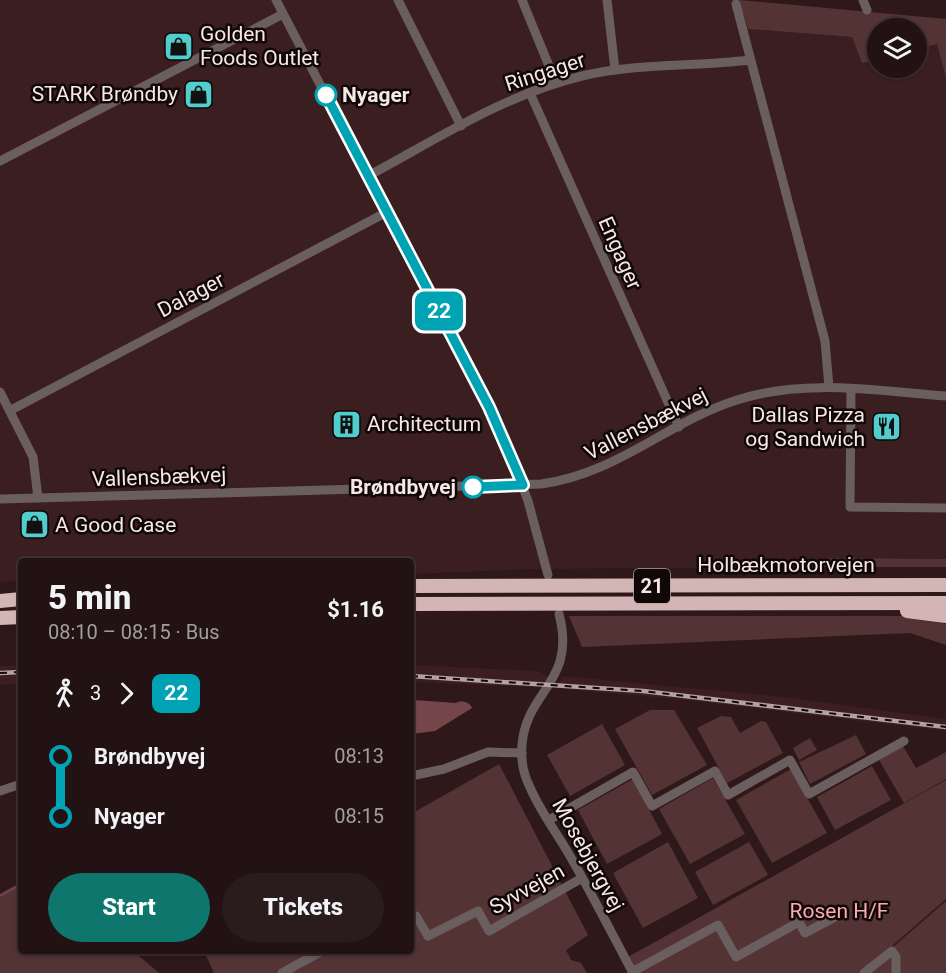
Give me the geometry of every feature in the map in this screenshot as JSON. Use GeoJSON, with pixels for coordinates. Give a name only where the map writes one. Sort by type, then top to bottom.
{"type":"FeatureCollection","features":[{"type":"Feature","properties":{"kind":"highway"},"geometry":{"type":"LineString","coordinates":[[894,585],[946,579]]}},
{"type":"Feature","properties":{"kind":"highway","name":"Holbækmotorvejen"},"geometry":{"type":"LineString","coordinates":[[414,586],[946,585]]}},
{"type":"Feature","properties":{"kind":"highway"},"geometry":{"type":"LineString","coordinates":[[0,601],[18,599]]}},
{"type":"Feature","properties":{"kind":"highway"},"geometry":{"type":"LineString","coordinates":[[822,603],[854,610],[916,611],[946,616]]}},
{"type":"Feature","properties":{"kind":"highway","name":"Holbækmotorvejen"},"geometry":{"type":"LineString","coordinates":[[414,604],[946,603]]}},
{"type":"Feature","properties":{"kind":"highway"},"geometry":{"type":"LineString","coordinates":[[0,618],[18,617]]}},
{"type":"Feature","properties":{"kind":"street"},"geometry":{"type":"LineString","coordinates":[[276,0],[489,407],[523,485],[548,575]]}},
{"type":"Feature","properties":{"kind":"street"},"geometry":{"type":"LineString","coordinates":[[398,0],[461,126]]}},
{"type":"Feature","properties":{"kind":"street"},"geometry":{"type":"LineString","coordinates":[[522,0],[556,83]]}},
{"type":"Feature","properties":{"kind":"street"},"geometry":{"type":"LineString","coordinates":[[607,0],[615,70]]}},
{"type":"Feature","properties":{"kind":"street"},"geometry":{"type":"LineString","coordinates":[[863,0],[867,10]]}},
{"type":"Feature","properties":{"kind":"street"},"geometry":{"type":"LineString","coordinates":[[736,4],[825,341],[829,360],[829,387]]}},
{"type":"Feature","properties":{"kind":"street"},"geometry":{"type":"LineString","coordinates":[[0,161],[283,14]]}},
{"type":"Feature","properties":{"kind":"street","name":"Ringager"},"geometry":{"type":"LineString","coordinates":[[368,176],[461,126],[556,83],[615,70],[750,60]]}},
{"type":"Feature","properties":{"kind":"street","name":"Engager"},"geometry":{"type":"LineString","coordinates":[[530,93],[679,427]]}},
{"type":"Feature","properties":{"kind":"street","name":"Dalager"},"geometry":{"type":"LineString","coordinates":[[11,410],[387,212]]}},
{"type":"Feature","properties":{"kind":"street","name":"Vallensbækvej"},"geometry":{"type":"LineString","coordinates":[[0,499],[523,485],[564,480],[592,472],[737,400],[773,391],[829,387],[946,396]]}},
{"type":"Feature","properties":{"kind":"street"},"geometry":{"type":"LineString","coordinates":[[850,389],[850,507],[946,508]]}},
{"type":"Feature","properties":{"kind":"street"},"geometry":{"type":"LineString","coordinates":[[0,392],[33,457],[38,498]]}},
{"type":"Feature","properties":{"kind":"street"},"geometry":{"type":"LineString","coordinates":[[414,775],[444,769],[488,752],[522,753],[529,719],[560,666],[563,641],[559,614]]}},
{"type":"Feature","properties":{"kind":"street"},"geometry":{"type":"LineString","coordinates":[[549,820],[633,772],[652,806],[715,771],[728,795],[790,760],[809,794],[904,741]]}},
{"type":"Feature","properties":{"kind":"street","name":"Mosebjergvej"},"geometry":{"type":"LineString","coordinates":[[522,753],[527,782],[582,878],[632,973],[718,925],[736,957],[799,922],[805,933],[837,916]]}},
{"type":"Feature","properties":{"kind":"street"},"geometry":{"type":"LineString","coordinates":[[0,791],[18,785]]}},
{"type":"Feature","properties":{"kind":"street","name":"Syvvejen"},"geometry":{"type":"LineString","coordinates":[[414,917],[416,916],[428,936],[478,911],[489,931],[582,878]]}},
{"type":"Feature","properties":{"kind":"street"},"geometry":{"type":"LineString","coordinates":[[864,973],[892,951],[896,957],[896,973]]}},
{"type":"Feature","properties":{"kind":"street"},"geometry":{"type":"LineString","coordinates":[[282,973],[317,954]]}},
{"type":"Feature","properties":{"kind":"shaded area"},"geometry":{"type":"Polygon","coordinates":[[[0,0],[739,0],[748,29],[852,37],[862,62],[867,61],[867,78],[927,78],[927,46],[937,43],[946,78],[946,559],[821,558],[815,567],[536,569],[414,574],[414,558],[18,558],[18,581],[0,582],[0,0]]]}},
{"type":"Feature","properties":{"kind":"shaded area"},"geometry":{"type":"Polygon","coordinates":[[[18,665],[18,684],[0,685],[0,666],[18,665]]]}},
{"type":"Feature","properties":{"kind":"shaded area"},"geometry":{"type":"Polygon","coordinates":[[[414,665],[538,671],[549,677],[545,685],[537,687],[414,682],[414,665]]]}},
{"type":"Feature","properties":{"kind":"shaded area"},"geometry":{"type":"Polygon","coordinates":[[[562,676],[784,697],[946,719],[946,731],[688,700],[556,688],[562,676]]]}},
{"type":"Feature","properties":{"kind":"shaded area"},"geometry":{"type":"Polygon","coordinates":[[[414,700],[463,702],[472,708],[435,731],[414,734],[414,700]]]}},
{"type":"Feature","properties":{"kind":"green space"},"geometry":{"type":"Polygon","coordinates":[[[739,0],[946,19],[946,78],[937,44],[927,46],[927,18],[867,18],[867,62],[862,63],[852,37],[748,29],[739,0]]]}},
{"type":"Feature","properties":{"kind":"green space"},"geometry":{"type":"Polygon","coordinates":[[[821,558],[946,559],[946,567],[815,567],[821,558]]]}},
{"type":"Feature","properties":{"kind":"green space"},"geometry":{"type":"Polygon","coordinates":[[[569,616],[914,616],[946,624],[946,645],[910,633],[582,647],[569,616]]]}},
{"type":"Feature","properties":{"kind":"green space"},"geometry":{"type":"Polygon","coordinates":[[[650,710],[674,710],[707,765],[652,795],[615,729],[650,710]]]}},
{"type":"Feature","properties":{"kind":"green space"},"geometry":{"type":"Polygon","coordinates":[[[721,716],[731,717],[740,733],[761,721],[766,722],[783,753],[727,783],[697,728],[721,716]]]}},
{"type":"Feature","properties":{"kind":"green space"},"geometry":{"type":"Polygon","coordinates":[[[602,724],[625,765],[570,796],[547,755],[602,724]]]}},
{"type":"Feature","properties":{"kind":"green space"},"geometry":{"type":"Polygon","coordinates":[[[856,735],[866,754],[810,784],[799,762],[856,735]]]}},
{"type":"Feature","properties":{"kind":"green space"},"geometry":{"type":"Polygon","coordinates":[[[810,738],[817,750],[799,760],[793,748],[810,738]]]}},
{"type":"Feature","properties":{"kind":"green space"},"geometry":{"type":"Polygon","coordinates":[[[903,746],[916,768],[946,752],[946,779],[904,803],[879,760],[903,746]]]}},
{"type":"Feature","properties":{"kind":"green space"},"geometry":{"type":"Polygon","coordinates":[[[499,764],[588,935],[566,950],[571,960],[581,963],[587,973],[214,973],[205,954],[414,954],[414,812],[499,764]]]}},
{"type":"Feature","properties":{"kind":"green space"},"geometry":{"type":"Polygon","coordinates":[[[872,766],[891,800],[835,830],[817,797],[872,766]]]}},
{"type":"Feature","properties":{"kind":"green space"},"geometry":{"type":"Polygon","coordinates":[[[791,769],[827,833],[772,863],[736,800],[791,769]]]}},
{"type":"Feature","properties":{"kind":"green space"},"geometry":{"type":"Polygon","coordinates":[[[713,778],[745,834],[690,864],[659,809],[713,778]]]}},
{"type":"Feature","properties":{"kind":"green space"},"geometry":{"type":"Polygon","coordinates":[[[633,779],[662,834],[607,864],[578,810],[633,779]]]}},
{"type":"Feature","properties":{"kind":"green space","name":"Rosen H/F"},"geometry":{"type":"Polygon","coordinates":[[[946,780],[946,899],[861,973],[637,973],[628,957],[946,780]]]}},
{"type":"Feature","properties":{"kind":"green space"},"geometry":{"type":"Polygon","coordinates":[[[668,842],[698,898],[643,928],[613,873],[668,842]]]}},
{"type":"Feature","properties":{"kind":"green space"},"geometry":{"type":"Polygon","coordinates":[[[749,842],[768,875],[713,905],[695,872],[749,842]]]}},
{"type":"Feature","properties":{"kind":"green space"},"geometry":{"type":"Polygon","coordinates":[[[18,884],[18,954],[137,954],[159,973],[0,973],[0,894],[18,884]]]}},
{"type":"Feature","properties":{"kind":"green space"},"geometry":{"type":"Polygon","coordinates":[[[946,901],[946,973],[863,973],[946,901]]]}},
{"type":"Feature","properties":{"kind":"waterway"},"geometry":{"type":"LineString","coordinates":[[0,896],[18,886]]}},
{"type":"Feature","properties":{"kind":"railway"},"geometry":{"type":"LineString","coordinates":[[0,673],[18,672]]}},
{"type":"Feature","properties":{"kind":"railway"},"geometry":{"type":"LineString","coordinates":[[414,676],[643,691],[946,727]]}},
{"type":"Feature","properties":{"kind":"bus line","name":"22"},"geometry":{"type":"LineString","coordinates":[[326,95],[489,407],[523,485],[473,487]]}},
{"type":"Feature","properties":{"kind":"place","name":"Golden Foods Outlet"},"geometry":{"type":"Point","coordinates":[179,46]}},
{"type":"Feature","properties":{"kind":"place","name":"STARK Brøndby"},"geometry":{"type":"Point","coordinates":[199,94]}},
{"type":"Feature","properties":{"kind":"place","name":"Nyager"},"geometry":{"type":"Point","coordinates":[326,95]}},
{"type":"Feature","properties":{"kind":"place","name":"Architectum"},"geometry":{"type":"Point","coordinates":[346,424]}},
{"type":"Feature","properties":{"kind":"place","name":"Dallas Pizza og Sandwich"},"geometry":{"type":"Point","coordinates":[886,427]}},
{"type":"Feature","properties":{"kind":"place","name":"Brøndbyvej"},"geometry":{"type":"Point","coordinates":[473,487]}},
{"type":"Feature","properties":{"kind":"place","name":"A Good Case"},"geometry":{"type":"Point","coordinates":[34,525]}}]}
